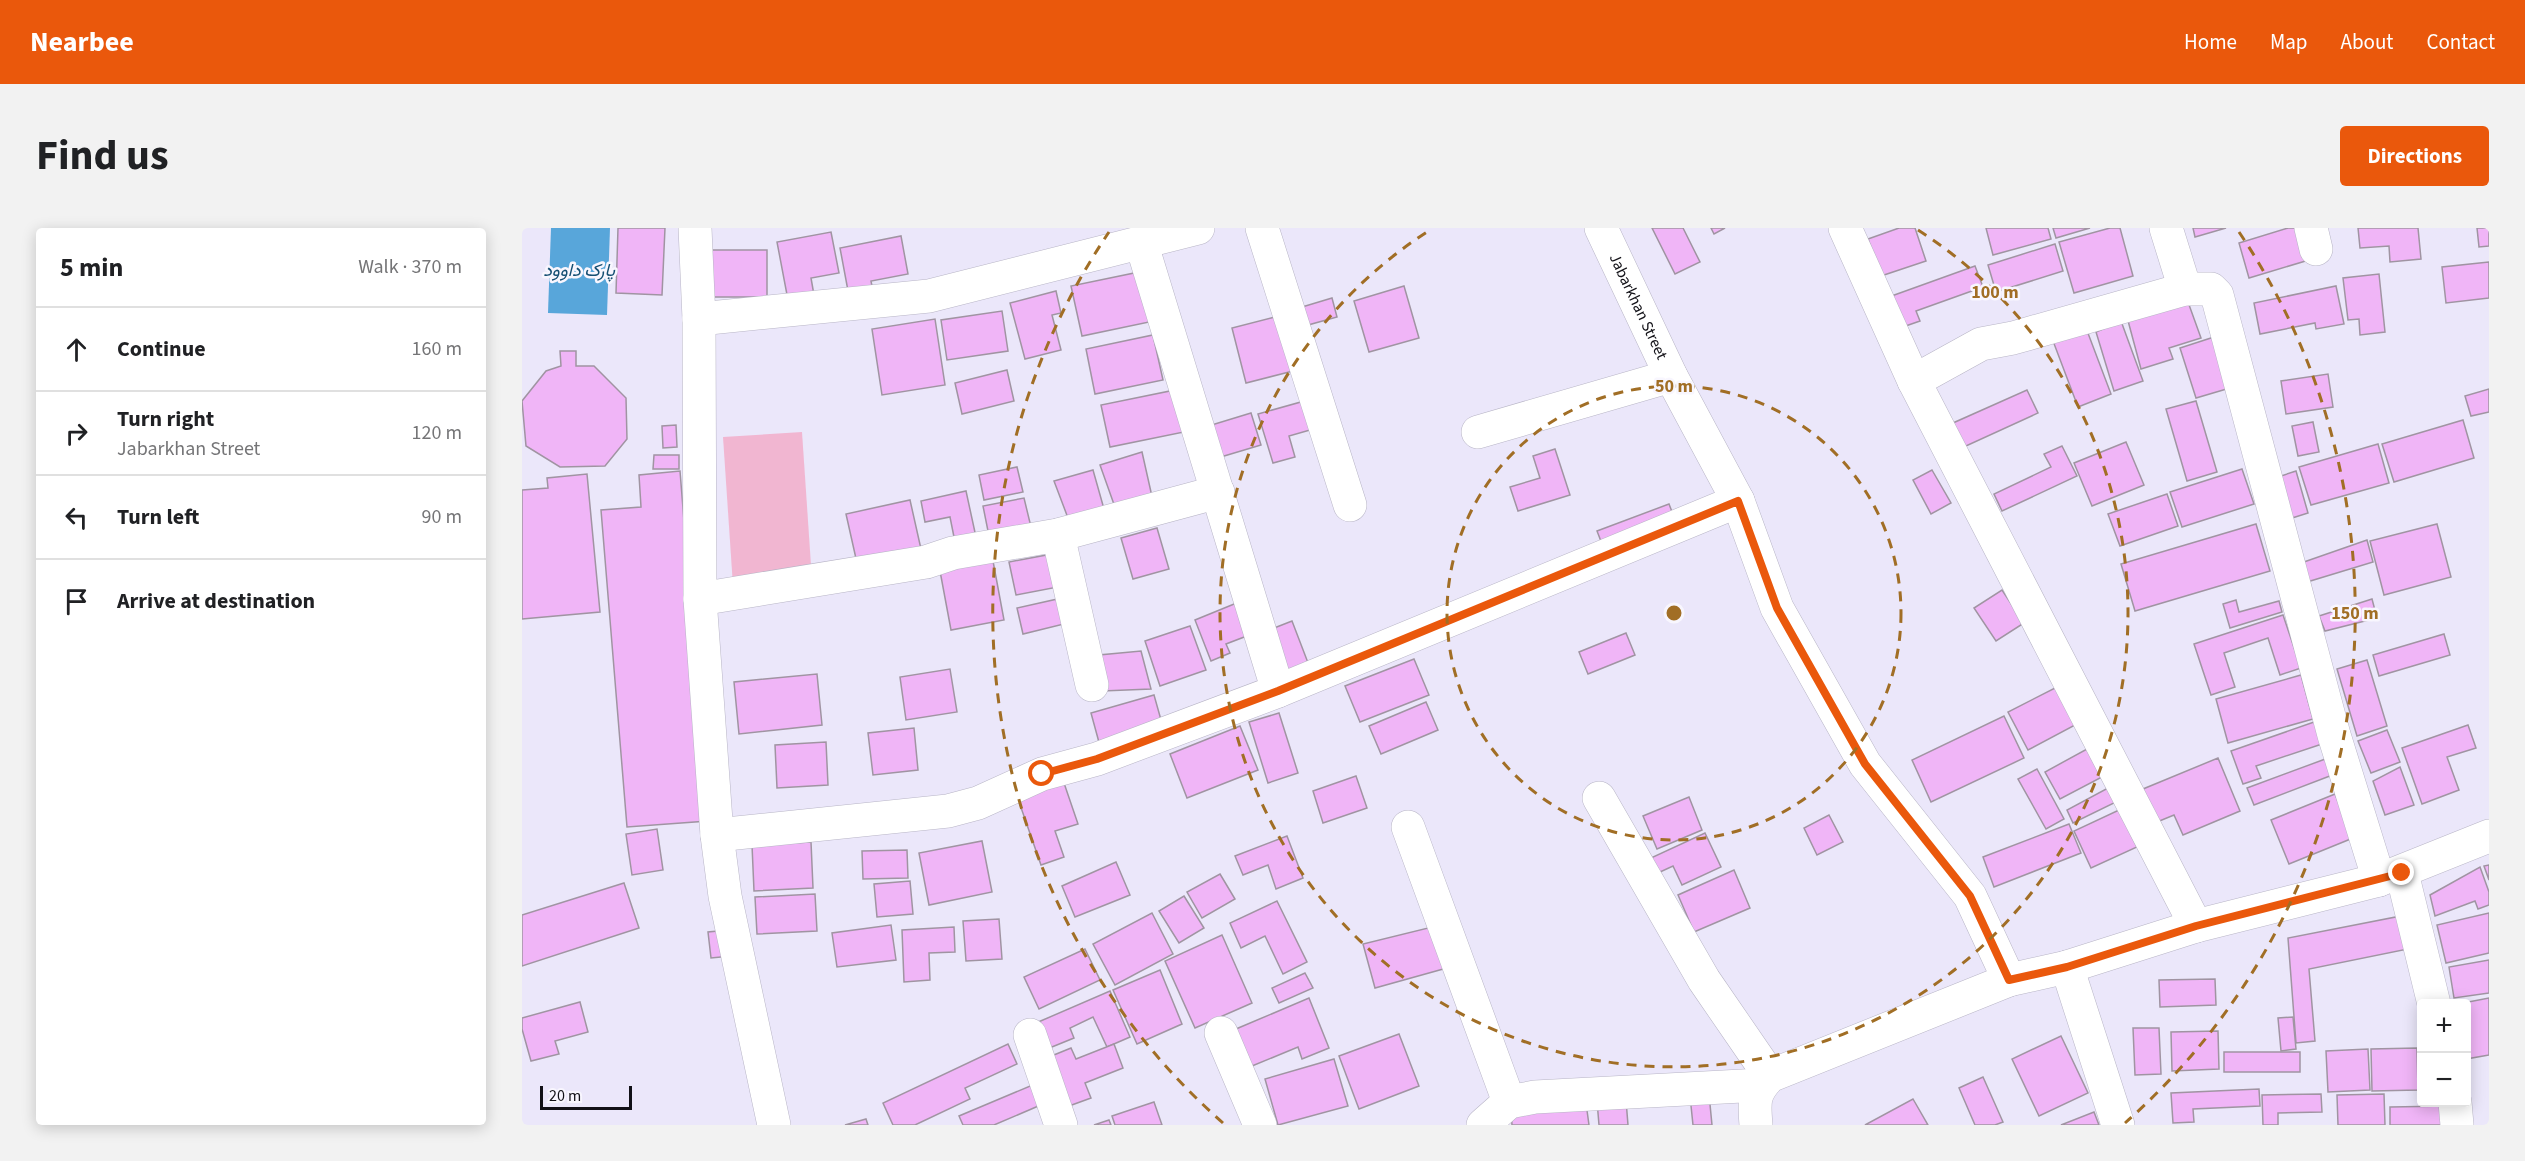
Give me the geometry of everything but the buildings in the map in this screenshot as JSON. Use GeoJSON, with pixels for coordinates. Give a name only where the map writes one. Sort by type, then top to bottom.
{"type":"FeatureCollection","features":[{"type":"Feature","properties":{"kind":"street"},"geometry":{"type":"LineString","coordinates":[[695,228],[699,319],[700,599],[717,835],[725,896],[774,1125]]}},
{"type":"Feature","properties":{"kind":"street"},"geometry":{"type":"LineString","coordinates":[[699,319],[929,297],[1198,228]]}},
{"type":"Feature","properties":{"kind":"street"},"geometry":{"type":"LineString","coordinates":[[1262,228],[1350,505]]}},
{"type":"Feature","properties":{"kind":"street","name":"Jabarkhan Street"},"geometry":{"type":"LineString","coordinates":[[1601,228],[1671,376],[1738,501],[1777,608],[1865,764],[1970,896],[2009,980]]}},
{"type":"Feature","properties":{"kind":"street"},"geometry":{"type":"LineString","coordinates":[[1845,228],[1914,381],[2196,926]]}},
{"type":"Feature","properties":{"kind":"street"},"geometry":{"type":"LineString","coordinates":[[2166,228],[2185,290]]}},
{"type":"Feature","properties":{"kind":"street"},"geometry":{"type":"LineString","coordinates":[[1141,242],[1278,691]]}},
{"type":"Feature","properties":{"kind":"street"},"geometry":{"type":"LineString","coordinates":[[1914,381],[1981,344],[2013,338],[2185,290],[2211,290],[2217,295],[2334,735],[2390,876],[2432,999]]}},
{"type":"Feature","properties":{"kind":"street"},"geometry":{"type":"LineString","coordinates":[[1478,432],[1671,376]]}},
{"type":"Feature","properties":{"kind":"street"},"geometry":{"type":"LineString","coordinates":[[700,599],[927,562],[953,553],[1058,535],[1218,492]]}},
{"type":"Feature","properties":{"kind":"street"},"geometry":{"type":"LineString","coordinates":[[717,835],[948,811],[978,802],[1042,774],[1097,759],[1278,691],[1738,501]]}},
{"type":"Feature","properties":{"kind":"street"},"geometry":{"type":"LineString","coordinates":[[1058,535],[1092,685]]}},
{"type":"Feature","properties":{"kind":"street"},"geometry":{"type":"LineString","coordinates":[[1599,798],[1704,980],[1766,1080]]}},
{"type":"Feature","properties":{"kind":"street"},"geometry":{"type":"LineString","coordinates":[[1408,827],[1509,1102]]}},
{"type":"Feature","properties":{"kind":"street"},"geometry":{"type":"LineString","coordinates":[[1483,1125],[1509,1102],[1535,1096],[1766,1080],[2009,980],[2067,967],[2196,926],[2390,876],[2489,836]]}},
{"type":"Feature","properties":{"kind":"street"},"geometry":{"type":"LineString","coordinates":[[2067,967],[2118,1125]]}},
{"type":"Feature","properties":{"kind":"street"},"geometry":{"type":"LineString","coordinates":[[1221,1033],[1260,1125]]}},
{"type":"Feature","properties":{"kind":"street"},"geometry":{"type":"LineString","coordinates":[[1030,1035],[1061,1125]]}},
{"type":"Feature","properties":{"kind":"street"},"geometry":{"type":"LineString","coordinates":[[1756,1125],[1754,1099],[1766,1080]]}},
{"type":"Feature","properties":{"kind":"street"},"geometry":{"type":"LineString","coordinates":[[2455,1107],[2457,1125]]}},
{"type":"Feature","properties":{"kind":"shaded area"},"geometry":{"type":"Polygon","coordinates":[[[802,432],[812,580],[733,586],[723,437],[802,432]]]}},
{"type":"Feature","properties":{"kind":"water","name":"پارک داوود"},"geometry":{"type":"Polygon","coordinates":[[[551,228],[610,228],[607,315],[548,313],[551,228]]]}},
{"type":"Feature","properties":{"kind":"route"},"geometry":{"type":"LineString","coordinates":[[1042,774],[1097,759],[1278,691],[1738,501],[1777,608],[1865,764],[1970,896],[2009,980],[2067,967],[2196,926],[2402,873]]}}]}
